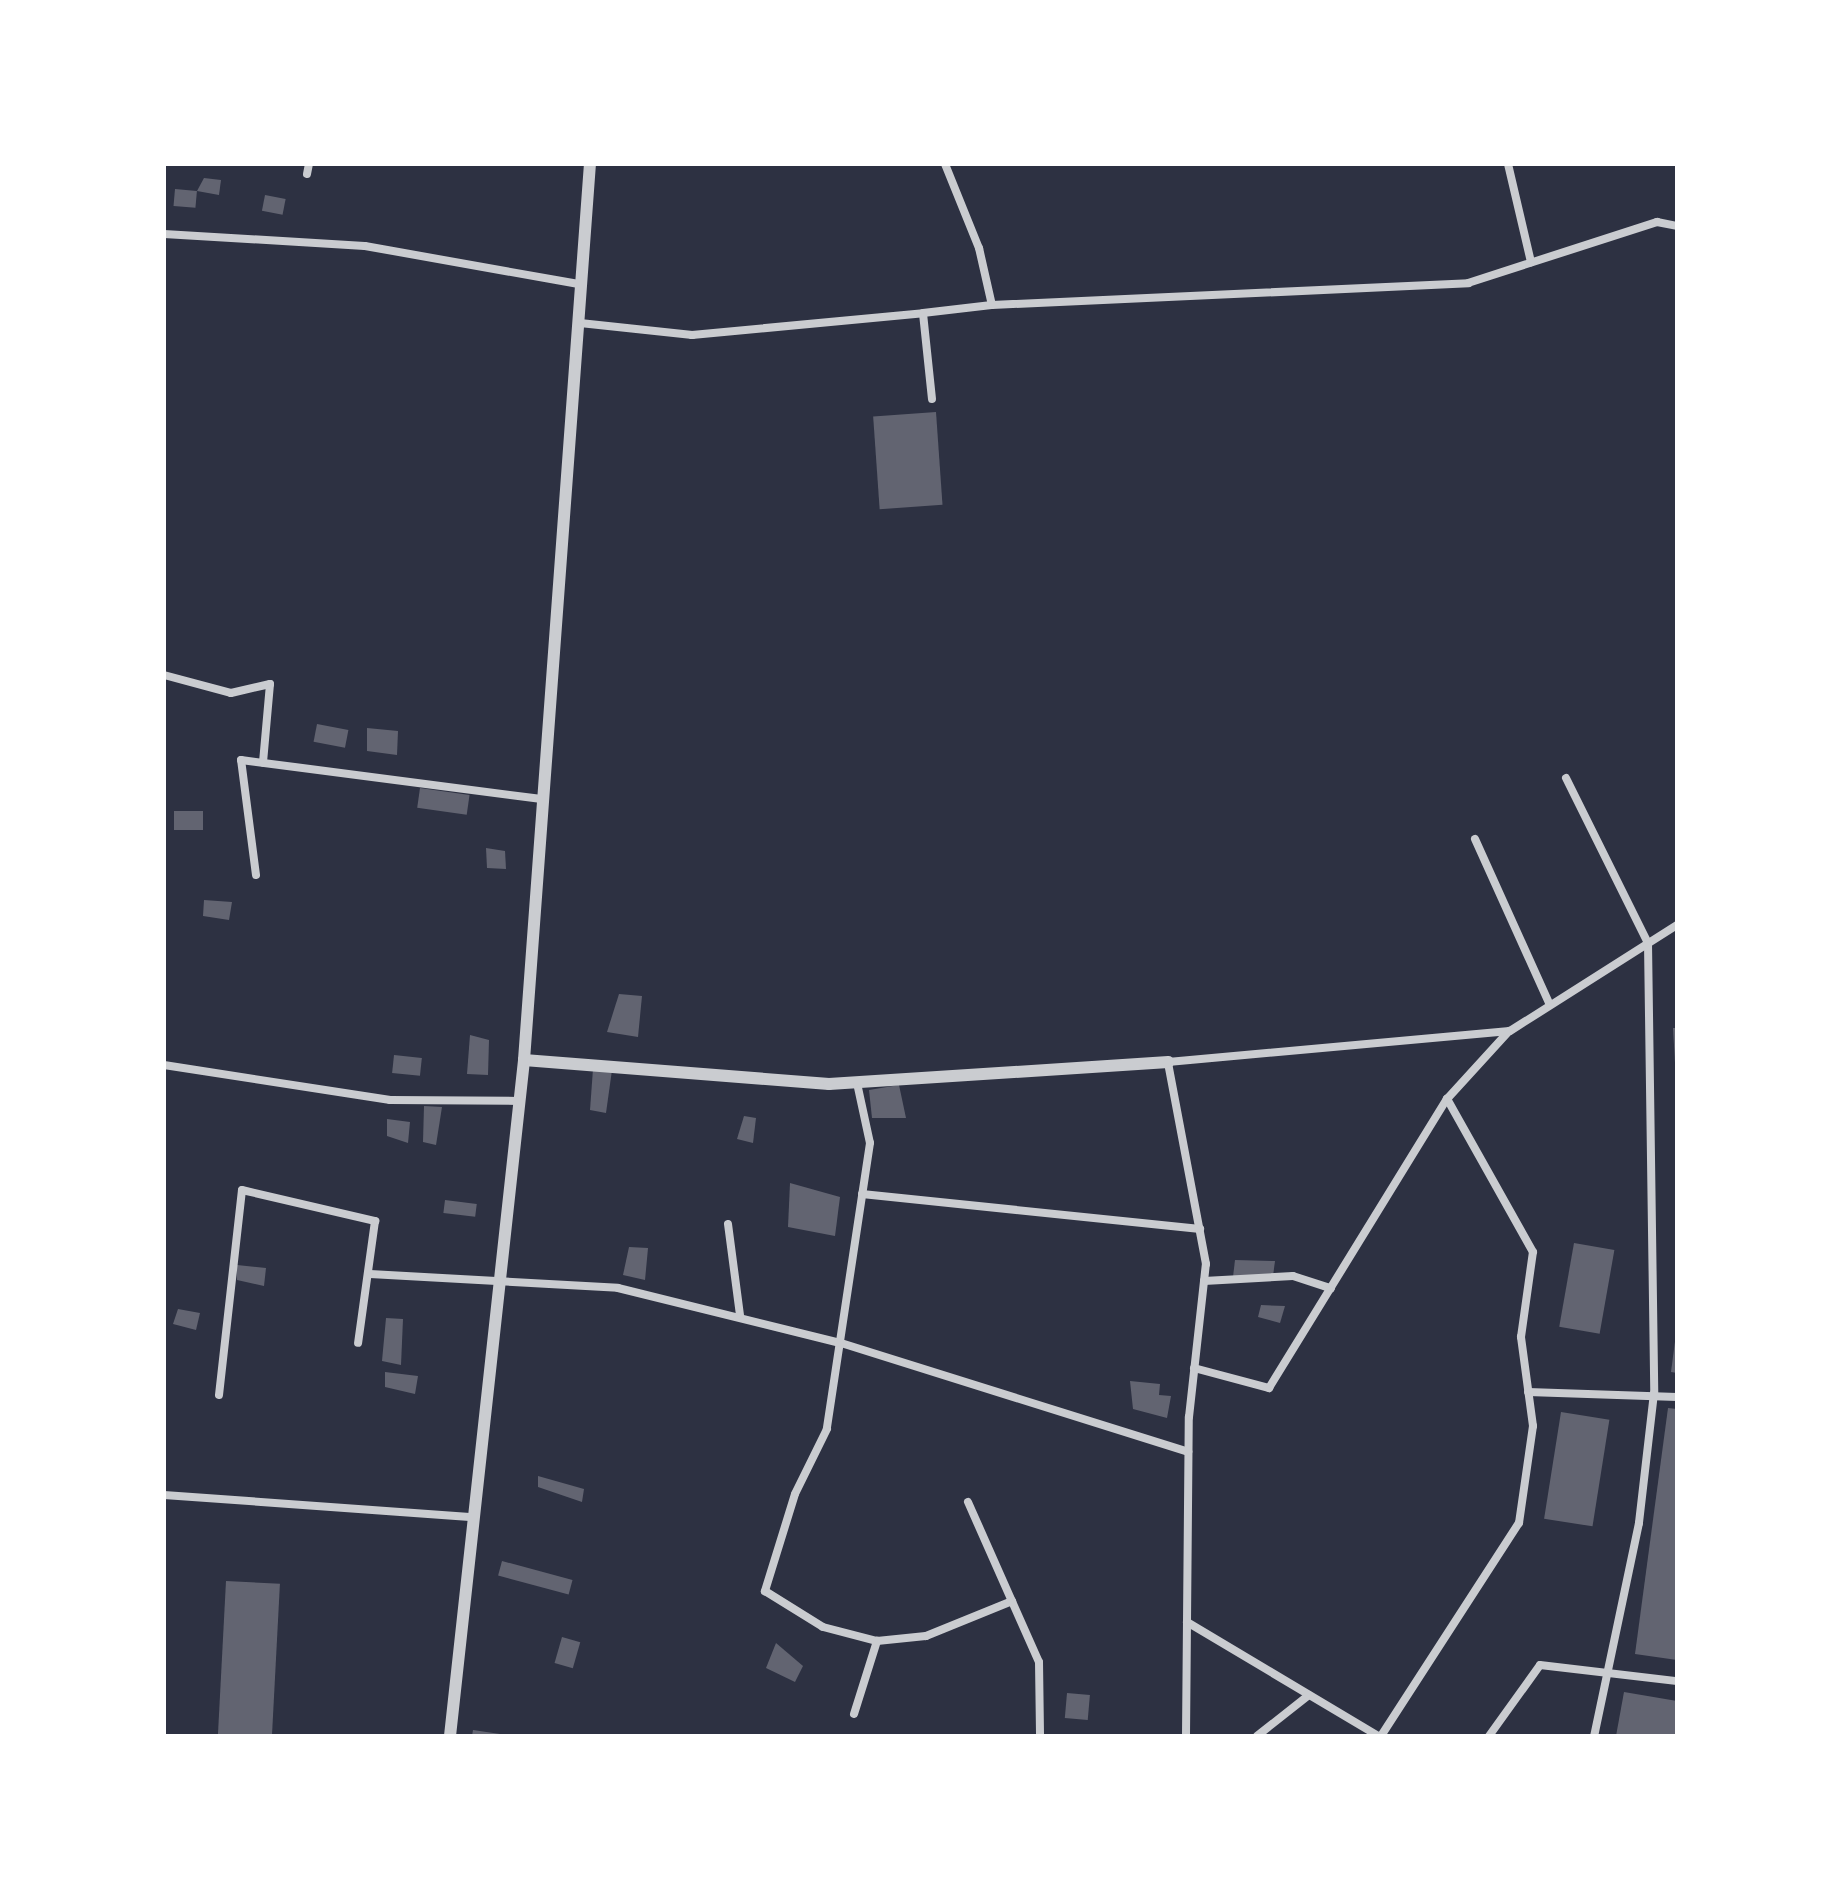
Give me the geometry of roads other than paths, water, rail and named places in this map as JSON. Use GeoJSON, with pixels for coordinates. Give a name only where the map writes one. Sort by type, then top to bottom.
{"type":"FeatureCollection","features":[{"type":"Feature","properties":{"kind":"street"},"geometry":{"type":"LineString","coordinates":[[307,174],[309,164]]}},
{"type":"Feature","properties":{"kind":"street"},"geometry":{"type":"LineString","coordinates":[[450,1736],[524,1060],[590,164]]}},
{"type":"Feature","properties":{"kind":"street"},"geometry":{"type":"LineString","coordinates":[[945,164],[979,248],[992,305]]}},
{"type":"Feature","properties":{"kind":"street"},"geometry":{"type":"LineString","coordinates":[[1508,164],[1531,262]]}},
{"type":"Feature","properties":{"kind":"street"},"geometry":{"type":"LineString","coordinates":[[580,323],[692,335],[992,305],[1468,283],[1657,222],[1677,226]]}},
{"type":"Feature","properties":{"kind":"street"},"geometry":{"type":"LineString","coordinates":[[164,234],[365,246],[579,284]]}},
{"type":"Feature","properties":{"kind":"street"},"geometry":{"type":"LineString","coordinates":[[923,313],[932,399]]}},
{"type":"Feature","properties":{"kind":"street"},"geometry":{"type":"LineString","coordinates":[[166,679],[231,693],[270,684],[263,763]]}},
{"type":"Feature","properties":{"kind":"street"},"geometry":{"type":"LineString","coordinates":[[256,875],[241,760],[541,799]]}},
{"type":"Feature","properties":{"kind":"street"},"geometry":{"type":"LineString","coordinates":[[1566,778],[1648,943],[1654,1393],[1639,1523],[1594,1736]]}},
{"type":"Feature","properties":{"kind":"street"},"geometry":{"type":"LineString","coordinates":[[1475,839],[1550,1005]]}},
{"type":"Feature","properties":{"kind":"street"},"geometry":{"type":"LineString","coordinates":[[1194,1368],[1269,1388],[1447,1099],[1510,1031],[1677,925]]}},
{"type":"Feature","properties":{"kind":"street"},"geometry":{"type":"LineString","coordinates":[[524,1060],[857,1083],[1168,1062],[1510,1031]]}},
{"type":"Feature","properties":{"kind":"street"},"geometry":{"type":"LineString","coordinates":[[1168,1062],[1200,1229],[1204,1281],[1188,1452],[1186,1736]]}},
{"type":"Feature","properties":{"kind":"street"},"geometry":{"type":"LineString","coordinates":[[164,1065],[390,1100],[518,1101]]}},
{"type":"Feature","properties":{"kind":"street"},"geometry":{"type":"LineString","coordinates":[[857,1083],[870,1143],[827,1429],[795,1494],[765,1591],[823,1627],[877,1641],[926,1636],[1012,1601]]}},
{"type":"Feature","properties":{"kind":"street"},"geometry":{"type":"LineString","coordinates":[[1187,1622],[1379,1736],[1519,1523],[1533,1426],[1521,1337],[1533,1252],[1447,1099]]}},
{"type":"Feature","properties":{"kind":"street"},"geometry":{"type":"LineString","coordinates":[[219,1395],[242,1190],[375,1221],[358,1343]]}},
{"type":"Feature","properties":{"kind":"street"},"geometry":{"type":"LineString","coordinates":[[862,1194],[1200,1229]]}},
{"type":"Feature","properties":{"kind":"street"},"geometry":{"type":"LineString","coordinates":[[728,1224],[740,1315]]}},
{"type":"Feature","properties":{"kind":"street"},"geometry":{"type":"LineString","coordinates":[[370,1274],[498,1277],[618,1288],[740,1315],[841,1343],[1188,1452]]}},
{"type":"Feature","properties":{"kind":"street"},"geometry":{"type":"LineString","coordinates":[[1204,1281],[1293,1276],[1331,1288]]}},
{"type":"Feature","properties":{"kind":"street"},"geometry":{"type":"LineString","coordinates":[[1528,1392],[1654,1393],[1677,1397]]}},
{"type":"Feature","properties":{"kind":"street"},"geometry":{"type":"LineString","coordinates":[[164,1495],[473,1517]]}},
{"type":"Feature","properties":{"kind":"street"},"geometry":{"type":"LineString","coordinates":[[968,1502],[1039,1662],[1040,1736]]}},
{"type":"Feature","properties":{"kind":"street"},"geometry":{"type":"LineString","coordinates":[[854,1714],[877,1641]]}},
{"type":"Feature","properties":{"kind":"street"},"geometry":{"type":"LineString","coordinates":[[1489,1736],[1540,1665],[1677,1681]]}},
{"type":"Feature","properties":{"kind":"street"},"geometry":{"type":"LineString","coordinates":[[1257,1736],[1309,1695]]}}]}
